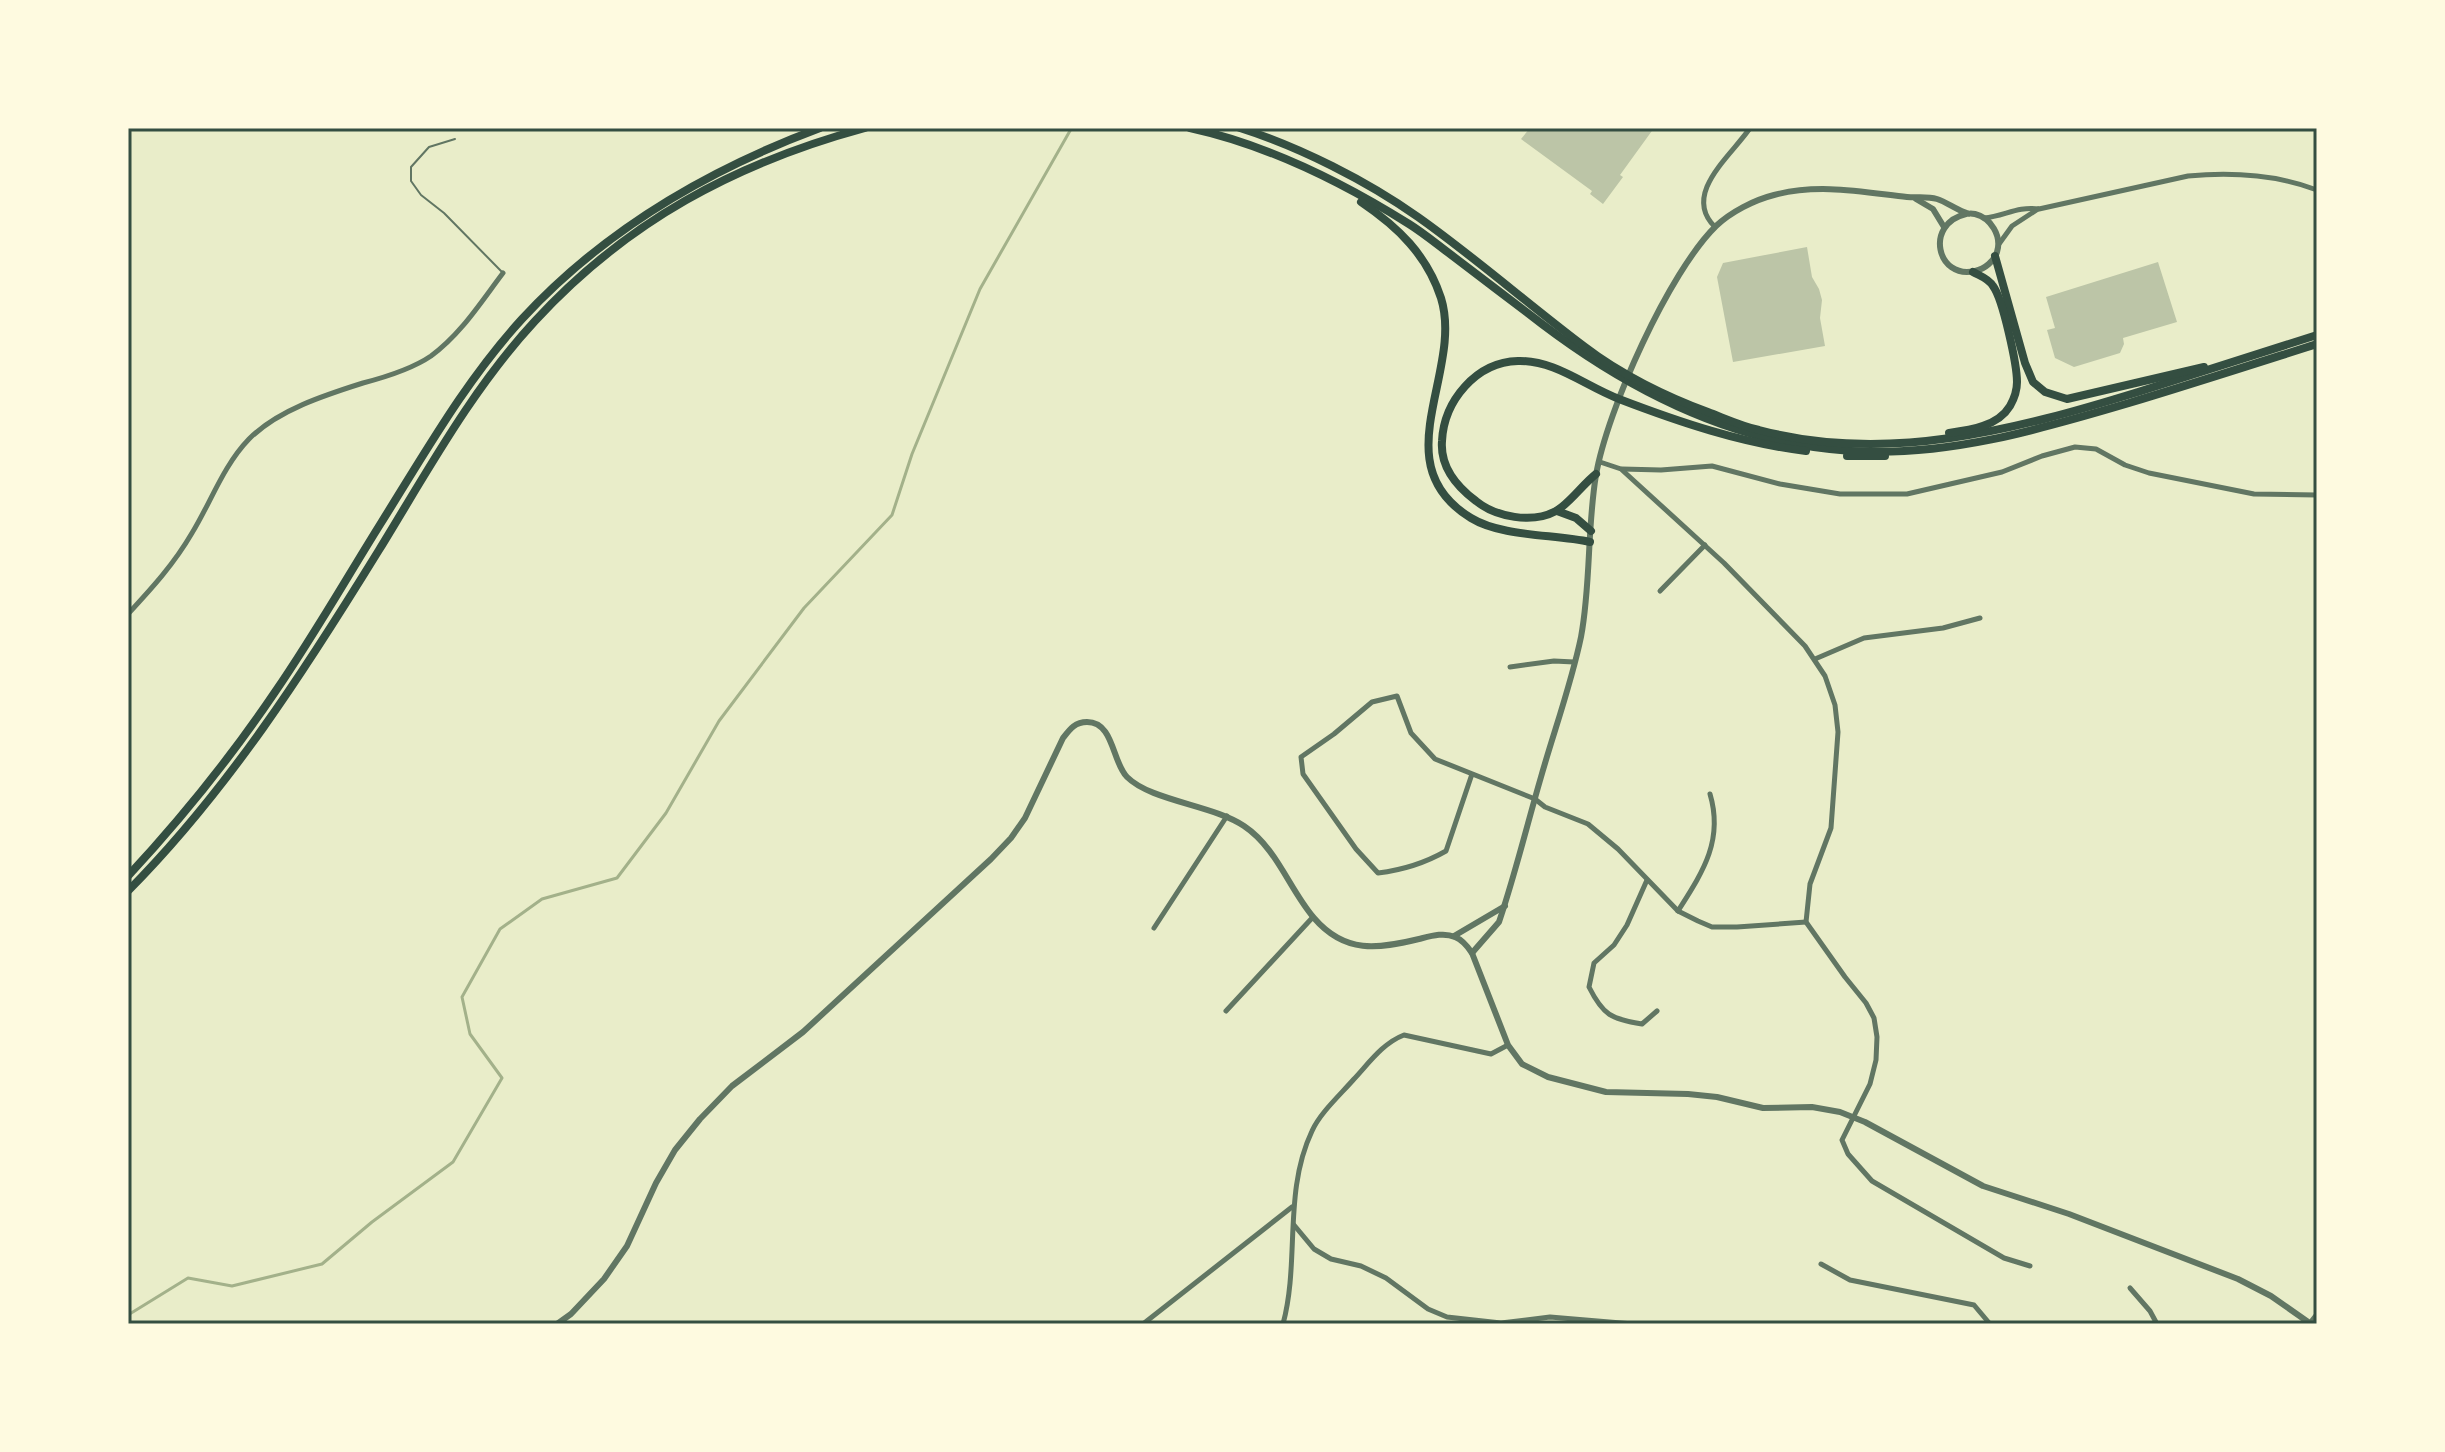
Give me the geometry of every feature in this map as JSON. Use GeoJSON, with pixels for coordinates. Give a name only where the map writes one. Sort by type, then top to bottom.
{"type":"FeatureCollection","features":[{"type":"Feature","properties":{"kind":"highway"},"geometry":{"type":"LineString","coordinates":[[128,876],[198,796],[275,693],[467,387],[520,320],[581,263],[630,224],[708,177],[784,141],[820,128]]}},
{"type":"Feature","properties":{"kind":"highway"},"geometry":{"type":"LineString","coordinates":[[128,891],[238,763],[280,706],[473,399],[536,319],[578,279],[644,226],[683,201],[727,177],[776,156],[865,128]]}},
{"type":"Feature","properties":{"kind":"highway"},"geometry":{"type":"LineString","coordinates":[[1190,128],[1245,143],[1318,172],[1412,225],[1582,354],[1622,380],[1699,417],[1743,432],[1787,442],[1851,451],[1941,448],[2023,433]]}},
{"type":"Feature","properties":{"kind":"highway"},"geometry":{"type":"LineString","coordinates":[[1240,128],[1331,167],[1416,216],[1588,350],[1669,397],[1758,430],[1865,444],[1916,443],[1985,434],[2055,417],[2317,335]]}},
{"type":"Feature","properties":{"kind":"highway"},"geometry":{"type":"LineString","coordinates":[[1318,172],[1403,234],[1419,254],[1442,301],[1444,325],[1441,360],[1427,449],[1434,478],[1445,496],[1473,520],[1489,526],[1590,542]]}},
{"type":"Feature","properties":{"kind":"highway"},"geometry":{"type":"LineString","coordinates":[[1995,256],[2025,363],[2033,382],[2045,392],[2067,399],[2191,369],[2224,365]]}},
{"type":"Feature","properties":{"kind":"highway"},"geometry":{"type":"LineString","coordinates":[[1916,443],[1932,436],[1991,423],[2010,407],[2014,398],[2017,387],[2015,363],[1999,297],[1992,283],[1973,272]]}},
{"type":"Feature","properties":{"kind":"highway"},"geometry":{"type":"LineString","coordinates":[[1596,474],[1557,511],[1534,517],[1511,516],[1488,510],[1461,490],[1448,473],[1441,451],[1442,430],[1452,402],[1474,376],[1499,363],[1531,361],[1549,365],[1614,397],[1715,432],[1785,448],[1860,457],[1930,455],[1996,443],[2317,344]]}},
{"type":"Feature","properties":{"kind":"highway"},"geometry":{"type":"LineString","coordinates":[[1557,511],[1576,518],[1591,531]]}},
{"type":"Feature","properties":{"kind":"street"},"geometry":{"type":"LineString","coordinates":[[1715,227],[1705,211],[1703,193],[1708,179],[1750,128]]}},
{"type":"Feature","properties":{"kind":"street"},"geometry":{"type":"LineString","coordinates":[[1472,953],[1499,922],[1505,906],[1581,637],[1596,474],[1609,427],[1649,330],[1674,284],[1715,227],[1770,195],[1825,189],[1938,199],[1966,214],[1984,218],[2020,208],[2039,209],[2188,176],[2237,174],[2277,178],[2317,190]]}},
{"type":"Feature","properties":{"kind":"street"},"geometry":{"type":"LineString","coordinates":[[1913,198],[1933,209],[1944,227]]}},
{"type":"Feature","properties":{"kind":"street"},"geometry":{"type":"LineString","coordinates":[[1966,214],[1950,220],[1939,240],[1943,257],[1956,270],[1973,272],[1982,270],[1995,256],[1998,245],[2012,226],[2039,209]]}},
{"type":"Feature","properties":{"kind":"street"},"geometry":{"type":"LineString","coordinates":[[1984,218],[1995,230],[1998,245]]}},
{"type":"Feature","properties":{"kind":"street"},"geometry":{"type":"LineString","coordinates":[[128,614],[172,566],[219,480],[249,439],[279,417],[333,393],[392,375],[430,357],[461,329],[503,273]]}},
{"type":"Feature","properties":{"kind":"street"},"geometry":{"type":"LineString","coordinates":[[1600,462],[1621,469],[1712,466],[1780,484],[1840,494],[1907,494],[2002,472],[2075,447],[2096,449],[2125,465],[2149,473],[2254,494],[2317,495]]}},
{"type":"Feature","properties":{"kind":"street"},"geometry":{"type":"LineString","coordinates":[[1621,469],[1705,545],[1805,646],[1825,676],[1835,705],[1838,732],[1831,828],[1810,884],[1806,922],[1874,1018],[1876,1060],[1870,1084],[1842,1140],[1848,1154],[1872,1181],[2004,1258],[2030,1266]]}},
{"type":"Feature","properties":{"kind":"street"},"geometry":{"type":"LineString","coordinates":[[1660,591],[1705,545]]}},
{"type":"Feature","properties":{"kind":"street"},"geometry":{"type":"LineString","coordinates":[[1815,659],[1864,638],[1943,628],[1980,618]]}},
{"type":"Feature","properties":{"kind":"street"},"geometry":{"type":"LineString","coordinates":[[1510,667],[1554,661],[1574,662]]}},
{"type":"Feature","properties":{"kind":"street"},"geometry":{"type":"LineString","coordinates":[[1472,774],[1446,851],[1402,870],[1378,873],[1356,849],[1303,774],[1301,757],[1372,702],[1397,696],[1411,733],[1435,759],[1535,799],[1545,807],[1588,824],[1618,849],[1678,911],[1712,927],[1806,922]]}},
{"type":"Feature","properties":{"kind":"street"},"geometry":{"type":"LineString","coordinates":[[557,1324],[571,1314],[604,1279],[627,1246],[675,1150],[700,1119],[732,1086],[803,1032],[991,859],[1025,818],[1063,738],[1071,727],[1081,722],[1094,722],[1109,738],[1127,778],[1147,790],[1227,816],[1247,828],[1261,841],[1313,917],[1331,933],[1356,946],[1379,948],[1438,934],[1454,936],[1465,943],[1472,953],[1508,1045],[1522,1064],[1548,1077],[1606,1092],[1688,1094],[1763,1108],[1824,1108],[1853,1117],[1983,1186],[2069,1214],[2238,1279],[2271,1296],[2310,1324],[2317,1314]]}},
{"type":"Feature","properties":{"kind":"street"},"geometry":{"type":"LineString","coordinates":[[1678,911],[1703,872],[1716,831],[1716,813],[1710,794]]}},
{"type":"Feature","properties":{"kind":"street"},"geometry":{"type":"LineString","coordinates":[[1154,928],[1227,816]]}},
{"type":"Feature","properties":{"kind":"street"},"geometry":{"type":"LineString","coordinates":[[1647,880],[1627,925],[1614,945],[1594,963],[1589,987],[1599,1007],[1618,1020],[1642,1024],[1657,1011]]}},
{"type":"Feature","properties":{"kind":"street"},"geometry":{"type":"LineString","coordinates":[[1454,936],[1505,906]]}},
{"type":"Feature","properties":{"kind":"street"},"geometry":{"type":"LineString","coordinates":[[1226,1011],[1313,917]]}},
{"type":"Feature","properties":{"kind":"street"},"geometry":{"type":"LineString","coordinates":[[1283,1324],[1288,1307],[1293,1207],[1301,1159],[1313,1128],[1392,1040],[1404,1035],[1491,1054],[1508,1045]]}},
{"type":"Feature","properties":{"kind":"street"},"geometry":{"type":"LineString","coordinates":[[1143,1324],[1293,1207]]}},
{"type":"Feature","properties":{"kind":"street"},"geometry":{"type":"LineString","coordinates":[[1293,1225],[1314,1249],[1331,1259],[1361,1266],[1386,1278],[1428,1309],[1447,1317],[1501,1323],[1550,1317],[1633,1324]]}},
{"type":"Feature","properties":{"kind":"street"},"geometry":{"type":"LineString","coordinates":[[1821,1264],[1850,1280],[1974,1305],[1990,1324]]}},
{"type":"Feature","properties":{"kind":"street"},"geometry":{"type":"LineString","coordinates":[[2130,1288],[2157,1324]]}},
{"type":"Feature","properties":{"kind":"lane"},"geometry":{"type":"LineString","coordinates":[[455,139],[429,147],[411,167],[411,181],[421,195],[444,213],[503,273]]}},
{"type":"Feature","properties":{"kind":"building"},"geometry":{"type":"Polygon","coordinates":[[[1530,128],[1654,128],[1603,204],[1590,194],[1592,191],[1521,139],[1530,128]]]}},
{"type":"Feature","properties":{"kind":"building"},"geometry":{"type":"Polygon","coordinates":[[[1807,247],[1812,277],[1822,300],[1820,318],[1825,346],[1733,362],[1717,277],[1723,263],[1807,247]]]}},
{"type":"Feature","properties":{"kind":"building"},"geometry":{"type":"Polygon","coordinates":[[[2158,262],[2177,322],[2123,338],[2120,353],[2074,367],[2055,358],[2047,330],[2055,328],[2046,297],[2158,262]]]}},
{"type":"Feature","properties":{"kind":"waterway"},"geometry":{"type":"LineString","coordinates":[[128,1315],[188,1278],[232,1286],[322,1264],[372,1222],[453,1162],[502,1078],[470,1034],[462,997],[500,929],[542,899],[617,878],[666,813],[719,721],[804,608],[892,515],[912,454],[980,289],[1071,129]]}}]}
